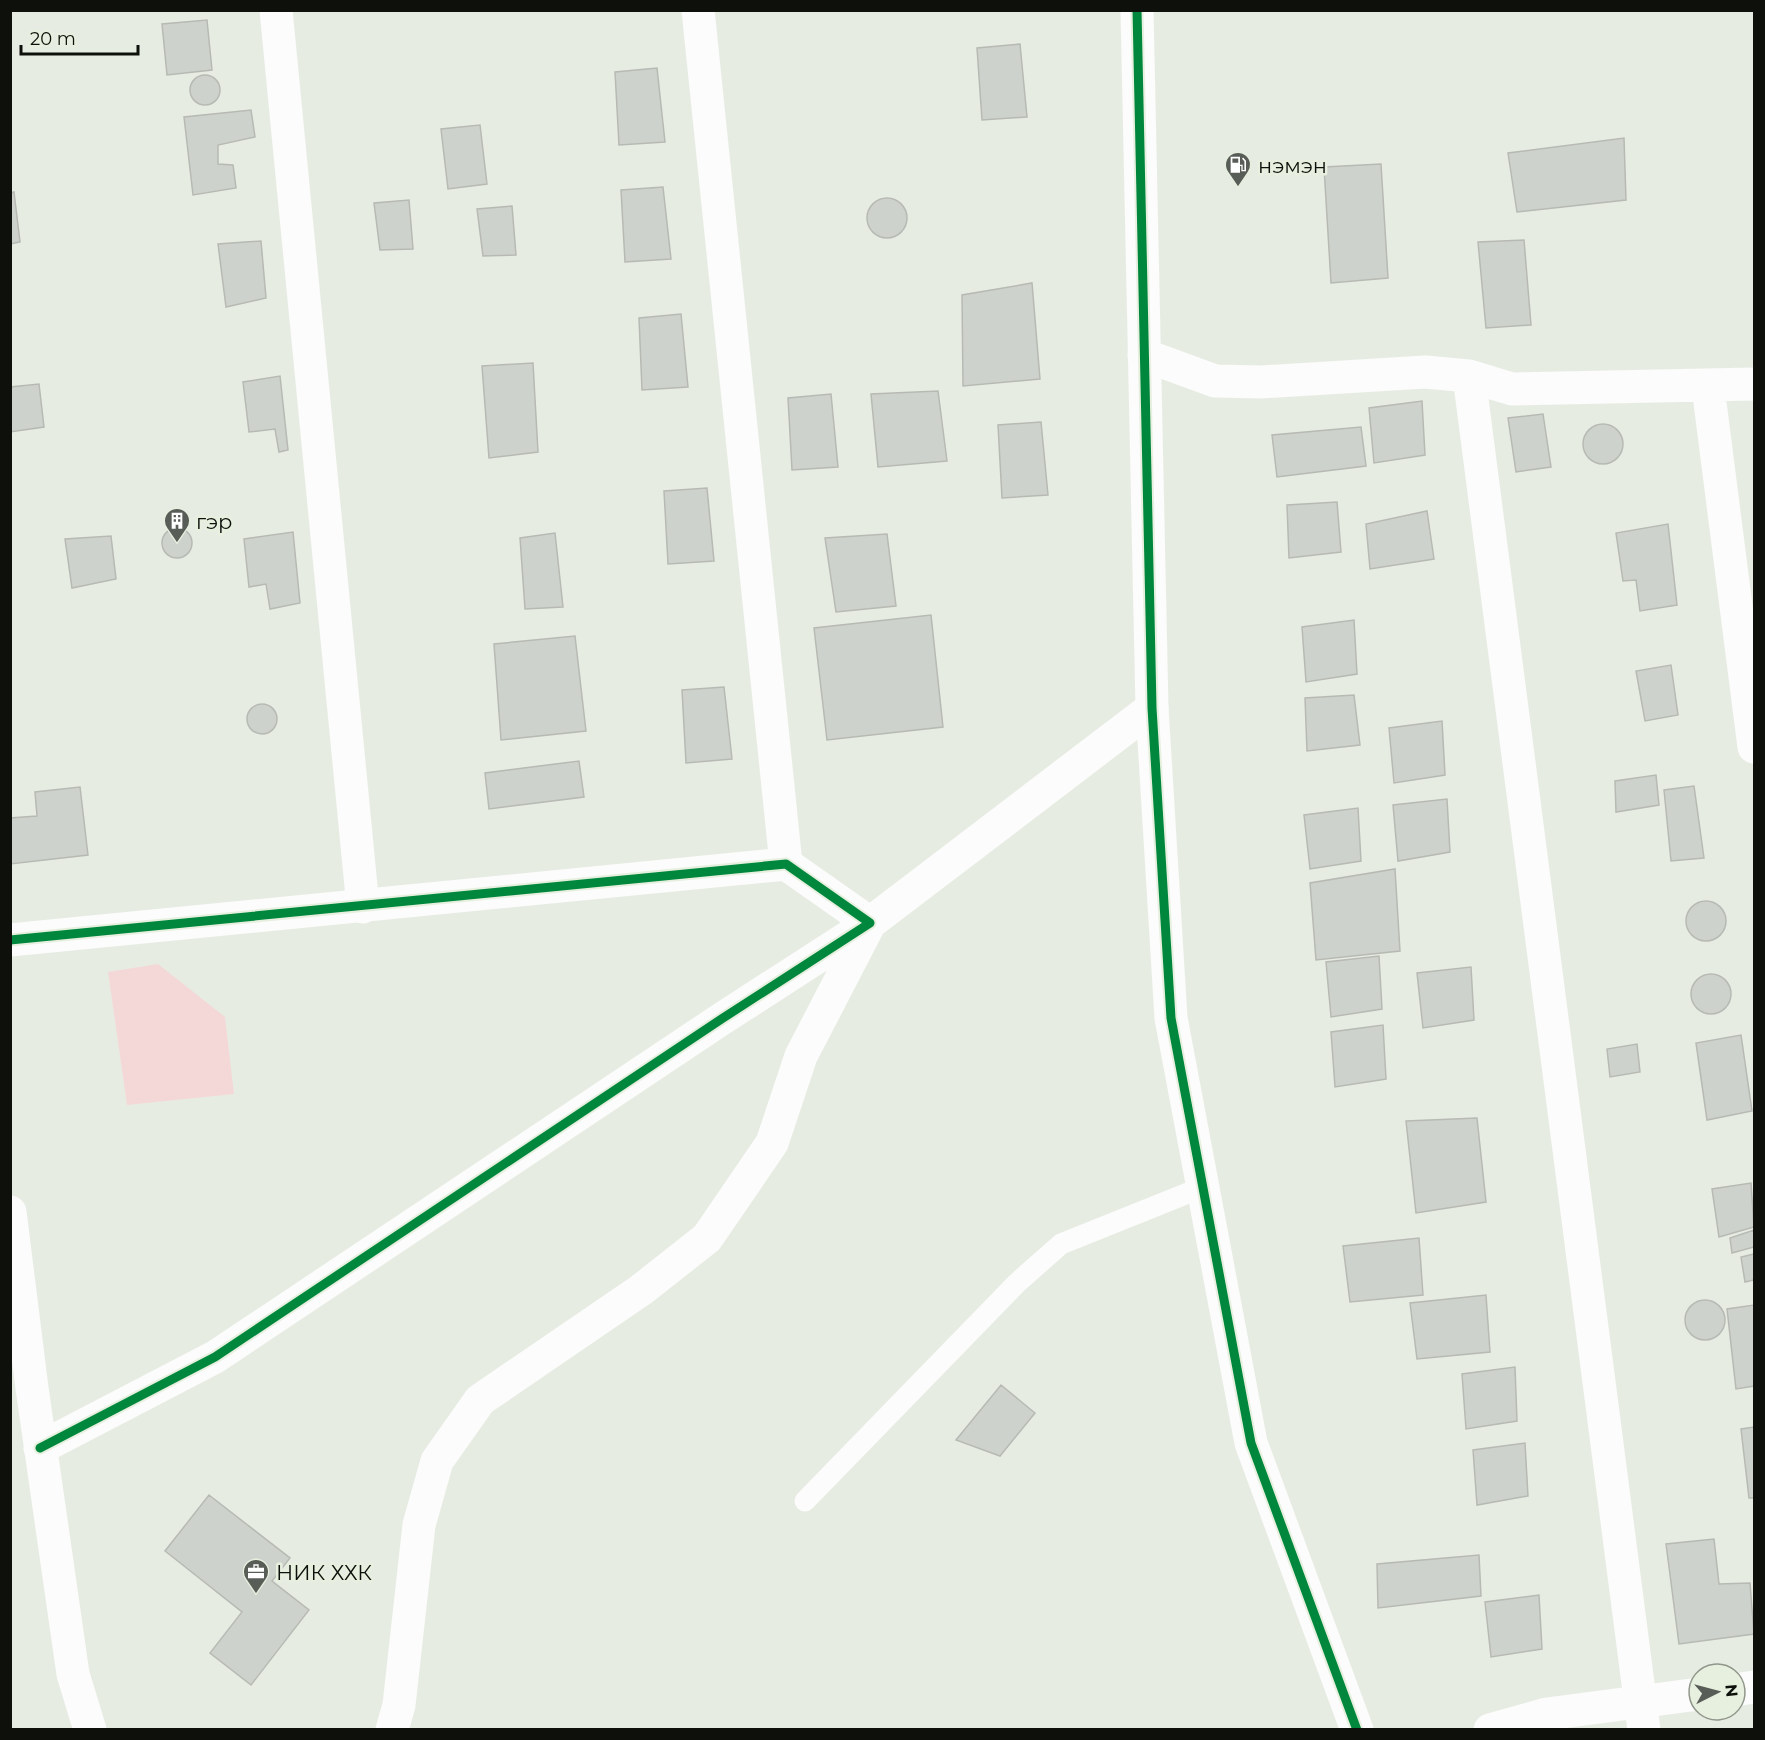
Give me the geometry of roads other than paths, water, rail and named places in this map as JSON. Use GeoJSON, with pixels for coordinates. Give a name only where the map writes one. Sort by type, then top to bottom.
{"type":"FeatureCollection","features":[{"type":"Feature","properties":{"kind":"street"},"geometry":{"type":"LineString","coordinates":[[276,10],[363,907]]}},
{"type":"Feature","properties":{"kind":"street"},"geometry":{"type":"LineString","coordinates":[[698,10],[786,864]]}},
{"type":"Feature","properties":{"kind":"street"},"geometry":{"type":"LineString","coordinates":[[1137,10],[1152,708],[1171,1018],[1251,1443],[1357,1730]]}},
{"type":"Feature","properties":{"kind":"street"},"geometry":{"type":"LineString","coordinates":[[1144,355],[1215,381],[1261,382],[1425,372],[1469,376],[1512,389],[1708,387],[1755,384]]}},
{"type":"Feature","properties":{"kind":"street"},"geometry":{"type":"LineString","coordinates":[[1469,376],[1642,1716]]}},
{"type":"Feature","properties":{"kind":"street"},"geometry":{"type":"LineString","coordinates":[[1708,387],[1755,747]]}},
{"type":"Feature","properties":{"kind":"street"},"geometry":{"type":"LineString","coordinates":[[40,1448],[215,1357],[723,1018],[870,923],[1152,708]]}},
{"type":"Feature","properties":{"kind":"street"},"geometry":{"type":"LineString","coordinates":[[10,940],[786,864],[870,923]]}},
{"type":"Feature","properties":{"kind":"street"},"geometry":{"type":"LineString","coordinates":[[392,1730],[399,1705],[419,1525],[437,1461],[480,1400],[641,1290],[707,1238],[772,1143],[801,1056],[870,923]]}},
{"type":"Feature","properties":{"kind":"street"},"geometry":{"type":"LineString","coordinates":[[10,1212],[40,1448],[73,1674],[90,1730]]}},
{"type":"Feature","properties":{"kind":"street"},"geometry":{"type":"LineString","coordinates":[[1490,1730],[1547,1714],[1642,1716],[1687,1699]]}},
{"type":"Feature","properties":{"kind":"lane"},"geometry":{"type":"LineString","coordinates":[[805,1501],[1017,1283],[1061,1244],[1203,1187]]}},
{"type":"Feature","properties":{"kind":"place","name":"нэмэн"},"geometry":{"type":"Point","coordinates":[1238,188]}},
{"type":"Feature","properties":{"kind":"place","name":"гэр"},"geometry":{"type":"Point","coordinates":[177,544]}},
{"type":"Feature","properties":{"kind":"place","name":"НИК ХХК"},"geometry":{"type":"Point","coordinates":[256,1595]}}]}
